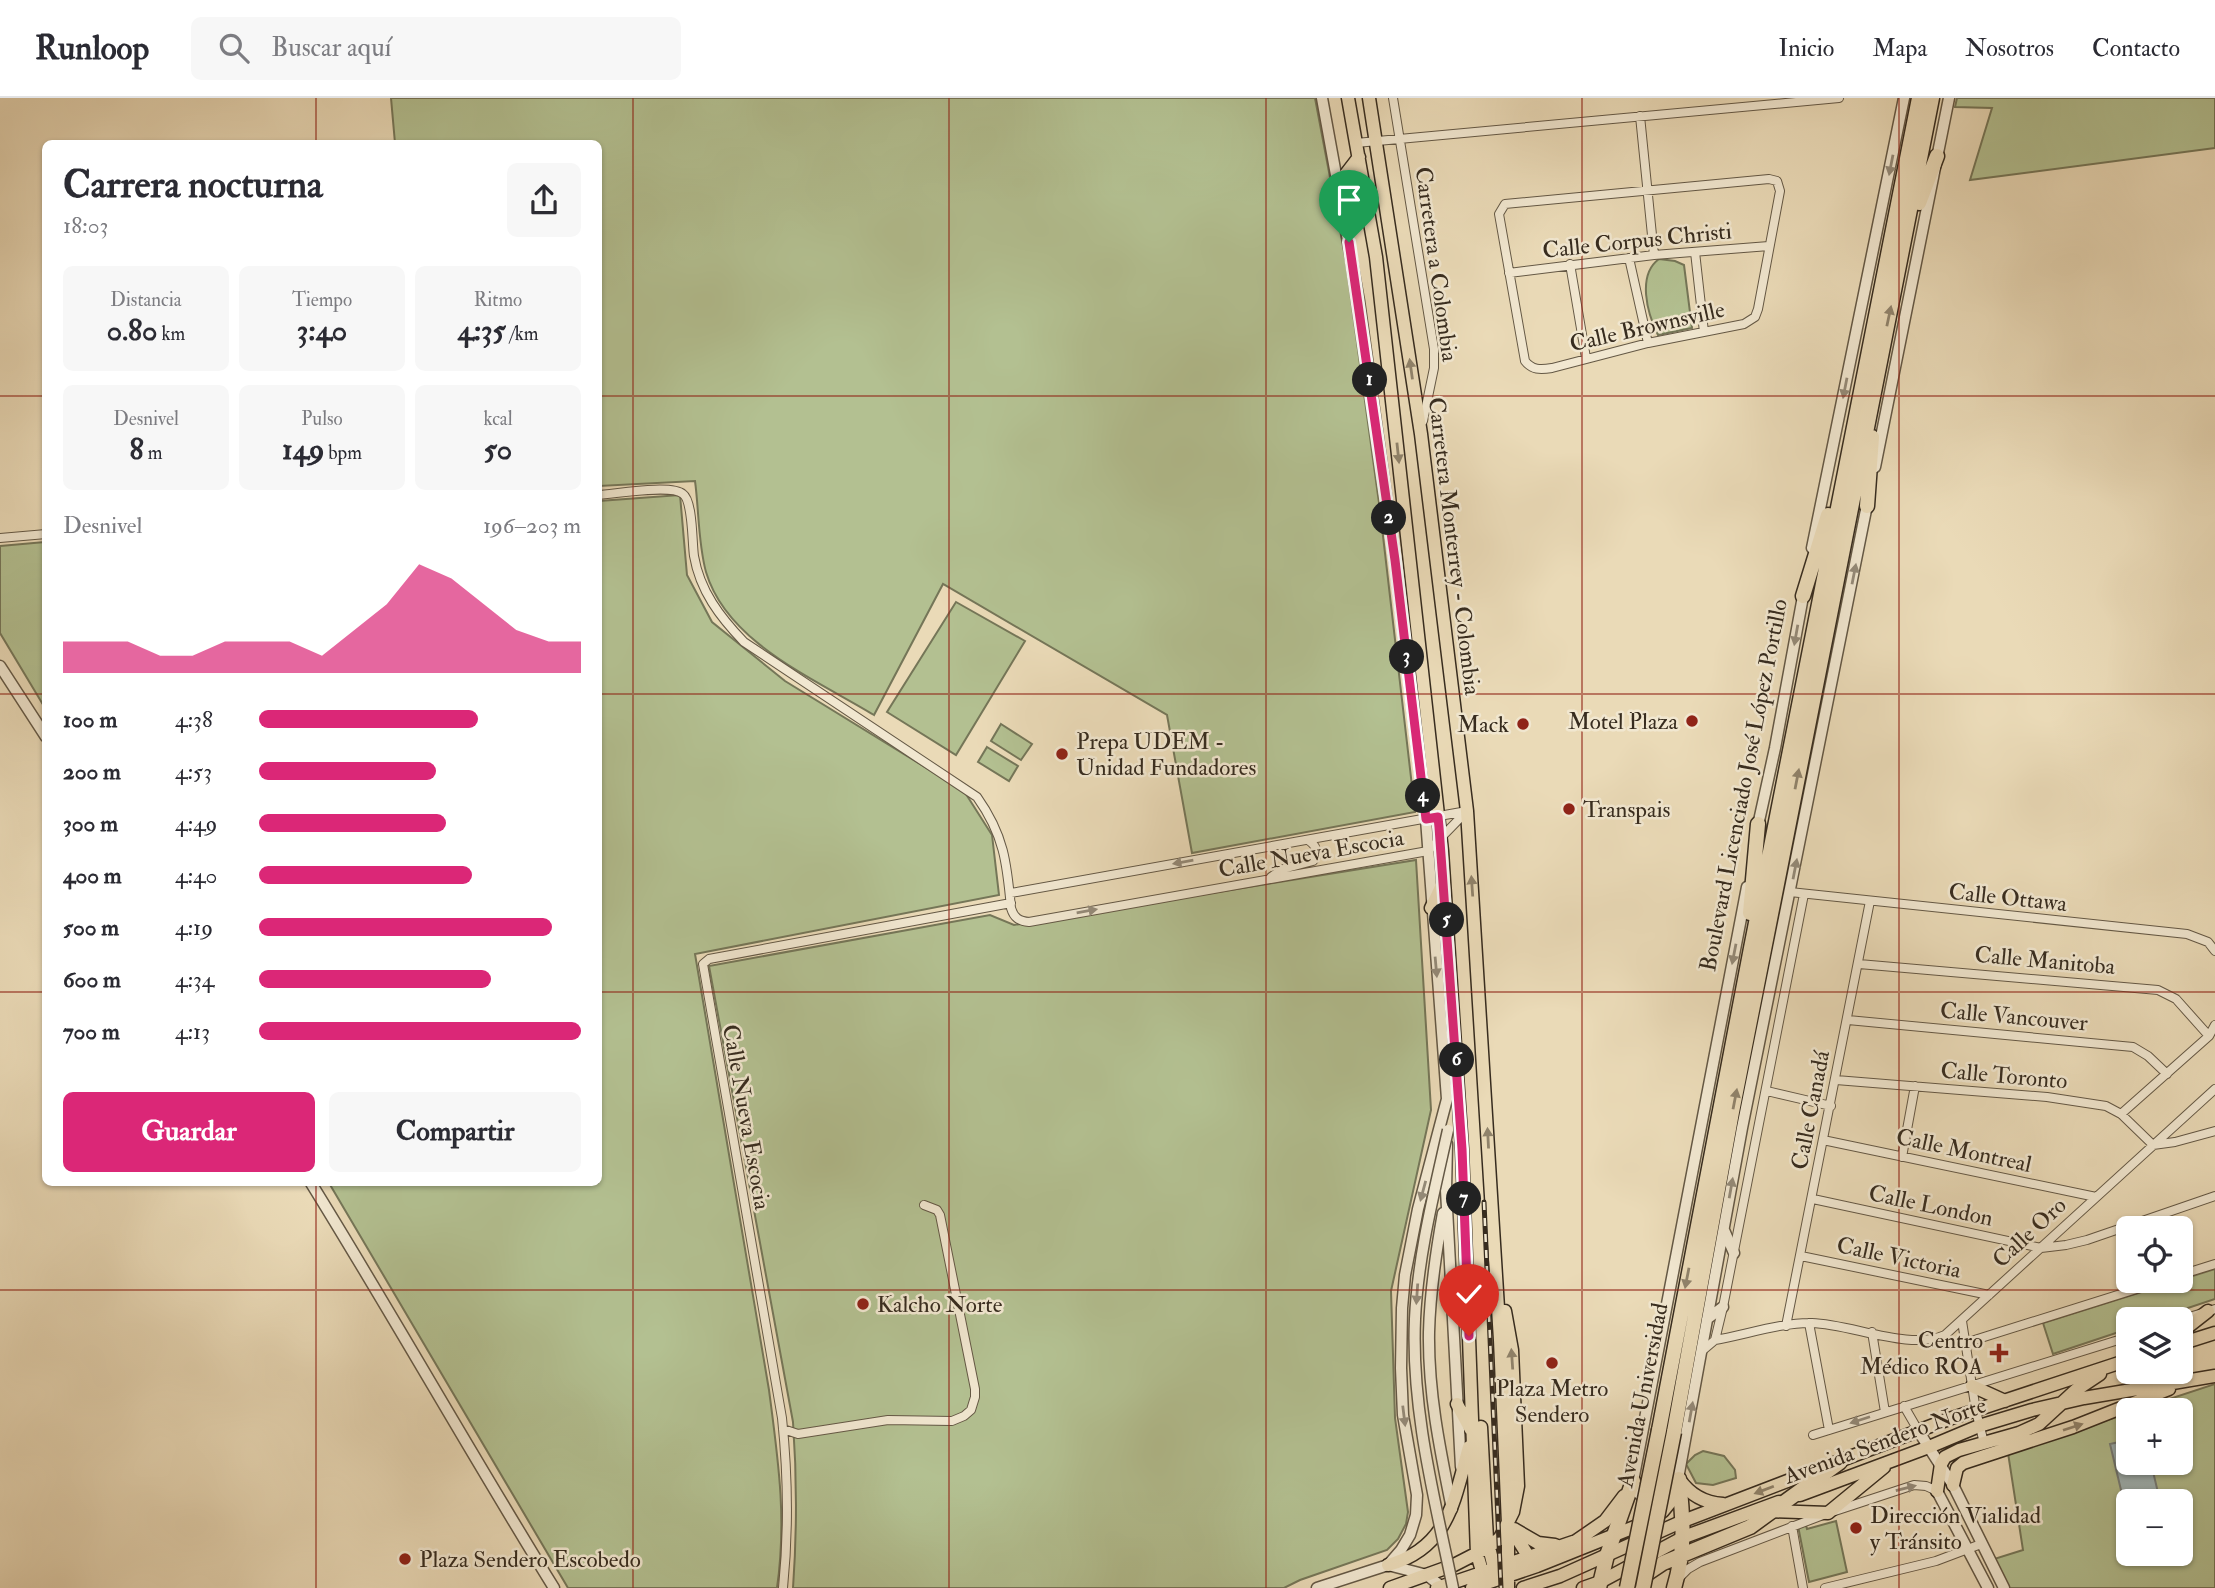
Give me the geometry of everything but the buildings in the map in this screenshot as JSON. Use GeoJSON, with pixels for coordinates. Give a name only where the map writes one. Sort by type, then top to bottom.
{"type":"FeatureCollection","features":[{"type":"Feature","properties":{"kind":"highway","name":"Boulevard Licenciado José López Portillo"},"geometry":{"type":"LineString","coordinates":[[1706,1213],[1751,948],[1920,98]]}},
{"type":"Feature","properties":{"kind":"highway"},"geometry":{"type":"LineString","coordinates":[[1706,1213],[1932,98]]}},
{"type":"Feature","properties":{"kind":"highway"},"geometry":{"type":"LineString","coordinates":[[1906,233],[1937,156]]}},
{"type":"Feature","properties":{"kind":"highway"},"geometry":{"type":"LineString","coordinates":[[1867,506],[1871,405]]}},
{"type":"Feature","properties":{"kind":"highway"},"geometry":{"type":"LineString","coordinates":[[1803,596],[1845,467]]}},
{"type":"Feature","properties":{"kind":"highway"},"geometry":{"type":"LineString","coordinates":[[1751,948],[1750,912],[1759,824]]}},
{"type":"Feature","properties":{"kind":"highway","name":"Avenida Universidad"},"geometry":{"type":"LineString","coordinates":[[1628,1588],[1706,1213]]}},
{"type":"Feature","properties":{"kind":"highway","name":"Avenida Universidad"},"geometry":{"type":"LineString","coordinates":[[1643,1588],[1674,1432],[1706,1213]]}},
{"type":"Feature","properties":{"kind":"highway"},"geometry":{"type":"LineString","coordinates":[[1628,1588],[1652,1569],[1683,1553],[1750,1527],[1840,1462]]}},
{"type":"Feature","properties":{"kind":"highway"},"geometry":{"type":"LineString","coordinates":[[1675,1586],[1684,1537],[1679,1479]]}},
{"type":"Feature","properties":{"kind":"highway"},"geometry":{"type":"LineString","coordinates":[[1600,1585],[1607,1555],[1633,1481]]}},
{"type":"Feature","properties":{"kind":"main road","name":"Carretera Monterrey - Colombia"},"geometry":{"type":"LineString","coordinates":[[1349,98],[1376,257],[1432,818],[1440,838],[1462,1149],[1477,1554],[1496,1578]]}},
{"type":"Feature","properties":{"kind":"main road","name":"Carretera Monterrey - Colombia"},"geometry":{"type":"LineString","coordinates":[[1369,98],[1421,434],[1467,811],[1508,1524],[1496,1578]]}},
{"type":"Feature","properties":{"kind":"main road"},"geometry":{"type":"LineString","coordinates":[[1339,183],[1359,157]]}},
{"type":"Feature","properties":{"kind":"main road"},"geometry":{"type":"LineString","coordinates":[[1432,908],[1444,881]]}},
{"type":"Feature","properties":{"kind":"main road"},"geometry":{"type":"LineString","coordinates":[[2193,1324],[2212,1310]]}},
{"type":"Feature","properties":{"kind":"main road"},"geometry":{"type":"LineString","coordinates":[[2193,1340],[2215,1333]]}},
{"type":"Feature","properties":{"kind":"main road"},"geometry":{"type":"LineString","coordinates":[[1470,1362],[1478,1387],[1489,1547],[1496,1578]]}},
{"type":"Feature","properties":{"kind":"main road"},"geometry":{"type":"LineString","coordinates":[[1953,1485],[1957,1468],[1963,1463],[2031,1434],[2076,1390],[2115,1364]]}},
{"type":"Feature","properties":{"kind":"main road","name":"Avenida Sendero Norte"},"geometry":{"type":"LineString","coordinates":[[1523,1588],[1560,1576],[1684,1521],[1976,1410],[2115,1364]]}},
{"type":"Feature","properties":{"kind":"main road"},"geometry":{"type":"LineString","coordinates":[[2193,1380],[2215,1373]]}},
{"type":"Feature","properties":{"kind":"main road","name":"Avenida Sendero Norte"},"geometry":{"type":"LineString","coordinates":[[1583,1588],[1600,1585],[1684,1537],[1892,1461],[1979,1426],[2062,1403],[2173,1384]]}},
{"type":"Feature","properties":{"kind":"main road"},"geometry":{"type":"LineString","coordinates":[[1937,1491],[1941,1464],[1945,1457],[1959,1450],[2126,1408],[2180,1384]]}},
{"type":"Feature","properties":{"kind":"main road"},"geometry":{"type":"LineString","coordinates":[[1972,1386],[2006,1401]]}},
{"type":"Feature","properties":{"kind":"main road"},"geometry":{"type":"LineString","coordinates":[[1388,1565],[1408,1558],[1425,1547],[1439,1532],[1452,1509],[1473,1434],[1457,1404]]}},
{"type":"Feature","properties":{"kind":"main road"},"geometry":{"type":"LineString","coordinates":[[1754,1511],[1828,1513],[1892,1461]]}},
{"type":"Feature","properties":{"kind":"main road"},"geometry":{"type":"LineString","coordinates":[[1532,1562],[1614,1536],[1647,1522],[1663,1511],[1677,1492],[1679,1479]]}},
{"type":"Feature","properties":{"kind":"main road"},"geometry":{"type":"LineString","coordinates":[[1679,1479],[1692,1494],[1705,1501],[1721,1504],[1736,1501]]}},
{"type":"Feature","properties":{"kind":"main road"},"geometry":{"type":"LineString","coordinates":[[1472,1588],[1576,1541],[1616,1510],[1633,1481]]}},
{"type":"Feature","properties":{"kind":"main road"},"geometry":{"type":"LineString","coordinates":[[1508,1524],[1538,1543],[1552,1545],[1576,1541]]}},
{"type":"Feature","properties":{"kind":"main road"},"geometry":{"type":"LineString","coordinates":[[1390,1588],[1477,1554],[1500,1538],[1508,1524]]}},
{"type":"Feature","properties":{"kind":"main road"},"geometry":{"type":"LineString","coordinates":[[1508,1524],[1532,1562],[1549,1573],[1560,1576]]}},
{"type":"Feature","properties":{"kind":"main road"},"geometry":{"type":"LineString","coordinates":[[1444,1588],[1496,1578]]}},
{"type":"Feature","properties":{"kind":"street"},"geometry":{"type":"LineString","coordinates":[[1322,98],[1360,301],[1432,818],[1428,851],[1447,1099],[1446,1190],[1462,1473]]}},
{"type":"Feature","properties":{"kind":"street","name":"Carretera a Colombia"},"geometry":{"type":"LineString","coordinates":[[1393,98],[1434,349],[1434,368],[1421,434]]}},
{"type":"Feature","properties":{"kind":"street"},"geometry":{"type":"LineString","coordinates":[[1356,142],[1839,98]]}},
{"type":"Feature","properties":{"kind":"street","name":"Boulevard Licenciado José López Portillo"},"geometry":{"type":"LineString","coordinates":[[1633,1481],[1803,596],[1904,98]]}},
{"type":"Feature","properties":{"kind":"street"},"geometry":{"type":"LineString","coordinates":[[1633,1481],[1643,1498],[1656,1502],[1672,1494],[1679,1479],[1736,1161],[1948,98]]}},
{"type":"Feature","properties":{"kind":"street"},"geometry":{"type":"LineString","coordinates":[[1640,116],[1654,255]]}},
{"type":"Feature","properties":{"kind":"street","name":"Calle Brownsville"},"geometry":{"type":"LineString","coordinates":[[1774,179],[1780,191],[1769,246],[1755,317],[1744,324],[1648,343],[1542,370],[1530,367],[1525,360],[1499,214],[1505,204],[1774,179]]}},
{"type":"Feature","properties":{"kind":"street","name":"Calle Corpus Christi"},"geometry":{"type":"LineString","coordinates":[[1509,273],[1654,255],[1769,246]]}},
{"type":"Feature","properties":{"kind":"street"},"geometry":{"type":"LineString","coordinates":[[1695,252],[1704,332]]}},
{"type":"Feature","properties":{"kind":"street"},"geometry":{"type":"LineString","coordinates":[[1629,258],[1648,343]]}},
{"type":"Feature","properties":{"kind":"street"},"geometry":{"type":"LineString","coordinates":[[1570,264],[1586,358]]}},
{"type":"Feature","properties":{"kind":"street"},"geometry":{"type":"LineString","coordinates":[[602,495],[671,490],[683,493],[690,508],[694,558],[699,576],[706,595],[726,624],[744,642],[977,797],[1002,839],[1011,903]]}},
{"type":"Feature","properties":{"kind":"street"},"geometry":{"type":"LineString","coordinates":[[0,538],[42,534]]}},
{"type":"Feature","properties":{"kind":"street"},"geometry":{"type":"LineString","coordinates":[[0,666],[42,731]]}},
{"type":"Feature","properties":{"kind":"street","name":"Calle Nueva Escocia"},"geometry":{"type":"LineString","coordinates":[[1011,893],[1467,811]]}},
{"type":"Feature","properties":{"kind":"street","name":"Calle Nueva Escocia"},"geometry":{"type":"LineString","coordinates":[[783,1588],[788,1548],[789,1482],[783,1429],[703,964],[709,960],[1011,903],[1013,913],[1020,920],[1029,922],[1428,851],[1467,811]]}},
{"type":"Feature","properties":{"kind":"street"},"geometry":{"type":"LineString","coordinates":[[1266,880],[1283,869],[1313,861],[1317,848],[1308,840]]}},
{"type":"Feature","properties":{"kind":"street","name":"Calle Ottawa"},"geometry":{"type":"LineString","coordinates":[[1790,892],[2187,934],[2208,942],[2215,951]]}},
{"type":"Feature","properties":{"kind":"street"},"geometry":{"type":"LineString","coordinates":[[1702,1351],[1715,1340],[1723,1307],[1804,894]]}},
{"type":"Feature","properties":{"kind":"street","name":"Calle Canadá"},"geometry":{"type":"LineString","coordinates":[[1786,1326],[1871,901]]}},
{"type":"Feature","properties":{"kind":"street","name":"Calle Manitoba"},"geometry":{"type":"LineString","coordinates":[[1859,964],[2158,990],[2176,999],[2208,1036]]}},
{"type":"Feature","properties":{"kind":"street","name":"Calle Vancouver"},"geometry":{"type":"LineString","coordinates":[[1848,1020],[2133,1047],[2148,1056],[2167,1074]]}},
{"type":"Feature","properties":{"kind":"street"},"geometry":{"type":"LineString","coordinates":[[2121,1114],[2208,1036],[2215,1025]]}},
{"type":"Feature","properties":{"kind":"street"},"geometry":{"type":"LineString","coordinates":[[1760,1041],[1775,1045]]}},
{"type":"Feature","properties":{"kind":"street","name":"Calle Toronto"},"geometry":{"type":"LineString","coordinates":[[1836,1080],[2047,1097],[2106,1106],[2121,1114],[2153,1145]]}},
{"type":"Feature","properties":{"kind":"street"},"geometry":{"type":"LineString","coordinates":[[1902,1157],[1915,1086]]}},
{"type":"Feature","properties":{"kind":"street","name":"Calle Oro"},"geometry":{"type":"LineString","coordinates":[[1715,1340],[1809,1323],[1928,1341],[1945,1335],[2215,1089]]}},
{"type":"Feature","properties":{"kind":"street"},"geometry":{"type":"LineString","coordinates":[[1767,1091],[1830,1106]]}},
{"type":"Feature","properties":{"kind":"street"},"geometry":{"type":"LineString","coordinates":[[1317,1588],[1388,1565],[1410,1535],[1416,1515],[1417,1495],[1403,1415],[1402,1308],[1405,1275],[1416,1220],[1447,1099]]}},
{"type":"Feature","properties":{"kind":"street"},"geometry":{"type":"LineString","coordinates":[[1444,1588],[1417,1389],[1415,1349],[1425,1234],[1448,1130]]}},
{"type":"Feature","properties":{"kind":"street"},"geometry":{"type":"LineString","coordinates":[[2153,1145],[2215,1131]]}},
{"type":"Feature","properties":{"kind":"street","name":"Calle Montreal"},"geometry":{"type":"LineString","coordinates":[[1823,1140],[2096,1197]]}},
{"type":"Feature","properties":{"kind":"street"},"geometry":{"type":"LineString","coordinates":[[1736,1161],[1752,1166]]}},
{"type":"Feature","properties":{"kind":"street"},"geometry":{"type":"LineString","coordinates":[[313,1186],[554,1588]]}},
{"type":"Feature","properties":{"kind":"street"},"geometry":{"type":"LineString","coordinates":[[1446,1190],[1433,1272],[1429,1342],[1436,1433],[1452,1509]]}},
{"type":"Feature","properties":{"kind":"street"},"geometry":{"type":"LineString","coordinates":[[2041,1248],[2087,1240],[2215,1196]]}},
{"type":"Feature","properties":{"kind":"street","name":"Calle London"},"geometry":{"type":"LineString","coordinates":[[1813,1199],[2041,1248]]}},
{"type":"Feature","properties":{"kind":"street"},"geometry":{"type":"LineString","coordinates":[[783,1429],[798,1434],[888,1420],[953,1421],[971,1410],[975,1389],[940,1215],[937,1210],[924,1205]]}},
{"type":"Feature","properties":{"kind":"street"},"geometry":{"type":"LineString","coordinates":[[1724,1230],[1734,1253]]}},
{"type":"Feature","properties":{"kind":"street","name":"Calle Victoria"},"geometry":{"type":"LineString","coordinates":[[1801,1256],[1989,1295]]}},
{"type":"Feature","properties":{"kind":"street"},"geometry":{"type":"LineString","coordinates":[[2193,1271],[2215,1264]]}},
{"type":"Feature","properties":{"kind":"street"},"geometry":{"type":"LineString","coordinates":[[1965,1343],[2124,1293]]}},
{"type":"Feature","properties":{"kind":"street"},"geometry":{"type":"LineString","coordinates":[[1707,1319],[1723,1307]]}},
{"type":"Feature","properties":{"kind":"street"},"geometry":{"type":"LineString","coordinates":[[2193,1316],[2212,1310]]}},
{"type":"Feature","properties":{"kind":"street"},"geometry":{"type":"LineString","coordinates":[[1962,1321],[1984,1443]]}},
{"type":"Feature","properties":{"kind":"street"},"geometry":{"type":"LineString","coordinates":[[1809,1323],[1829,1430]]}},
{"type":"Feature","properties":{"kind":"street"},"geometry":{"type":"LineString","coordinates":[[1872,1332],[1885,1412]]}},
{"type":"Feature","properties":{"kind":"street","name":"Avenida Sendero Norte"},"geometry":{"type":"LineString","coordinates":[[1813,1435],[2116,1341]]}},
{"type":"Feature","properties":{"kind":"street"},"geometry":{"type":"LineString","coordinates":[[1904,1406],[1953,1485],[2004,1588]]}},
{"type":"Feature","properties":{"kind":"street"},"geometry":{"type":"LineString","coordinates":[[1675,1586],[1683,1573],[1694,1565],[1792,1526],[1914,1485],[1937,1491],[1987,1588]]}},
{"type":"Feature","properties":{"kind":"street"},"geometry":{"type":"LineString","coordinates":[[1792,1526],[1803,1588]]}},
{"type":"Feature","properties":{"kind":"street"},"geometry":{"type":"LineString","coordinates":[[1825,1588],[1936,1561],[1981,1544]]}},
{"type":"Feature","properties":{"kind":"street"},"geometry":{"type":"LineString","coordinates":[[1388,1565],[1427,1575],[1444,1588]]}},
{"type":"Feature","properties":{"kind":"green space"},"geometry":{"type":"Polygon","coordinates":[[[391,98],[1315,98],[1346,262],[1380,510],[1415,812],[1192,853],[1167,715],[943,584],[874,715],[800,673],[753,639],[733,619],[717,597],[703,561],[695,481],[602,486],[602,140],[395,140],[391,98]]]}},
{"type":"Feature","properties":{"kind":"green space"},"geometry":{"type":"Polygon","coordinates":[[[1957,98],[2215,98],[2215,148],[1970,180],[1992,108],[1955,107],[1957,98]]]}},
{"type":"Feature","properties":{"kind":"green space"},"geometry":{"type":"Polygon","coordinates":[[[1659,259],[1684,265],[1692,328],[1658,335],[1650,316],[1646,284],[1652,266],[1659,259]]]}},
{"type":"Feature","properties":{"kind":"green space"},"geometry":{"type":"Polygon","coordinates":[[[680,495],[687,575],[712,622],[785,681],[964,791],[992,835],[999,895],[695,954],[769,1390],[781,1513],[777,1588],[568,1588],[331,1186],[602,1186],[602,501],[680,495]]]}},
{"type":"Feature","properties":{"kind":"green space"},"geometry":{"type":"Polygon","coordinates":[[[42,542],[42,703],[0,633],[0,546],[42,542]]]}},
{"type":"Feature","properties":{"kind":"green space"},"geometry":{"type":"Polygon","coordinates":[[[956,602],[1025,641],[956,755],[887,712],[956,602]]]}},
{"type":"Feature","properties":{"kind":"green space"},"geometry":{"type":"Polygon","coordinates":[[[1001,724],[1032,744],[1021,760],[991,741],[1001,724]]]}},
{"type":"Feature","properties":{"kind":"green space"},"geometry":{"type":"Polygon","coordinates":[[[987,747],[1018,766],[1009,781],[978,762],[987,747]]]}},
{"type":"Feature","properties":{"kind":"green space"},"geometry":{"type":"Polygon","coordinates":[[[1416,860],[1431,1110],[1391,1291],[1395,1418],[1408,1512],[1406,1524],[1398,1539],[1387,1550],[1284,1588],[793,1588],[796,1505],[793,1422],[709,966],[990,915],[1014,925],[1416,860]]]}},
{"type":"Feature","properties":{"kind":"green space"},"geometry":{"type":"Polygon","coordinates":[[[2215,1269],[2215,1299],[2191,1307],[2116,1307],[2116,1333],[2053,1354],[2043,1323],[2139,1293],[2193,1293],[2193,1276],[2215,1269]]]}},
{"type":"Feature","properties":{"kind":"green space"},"geometry":{"type":"Polygon","coordinates":[[[2215,1384],[2215,1588],[2009,1588],[1994,1559],[2023,1550],[2008,1453],[2116,1417],[2116,1475],[2193,1475],[2193,1398],[2172,1398],[2215,1384]]]}},
{"type":"Feature","properties":{"kind":"green space"},"geometry":{"type":"Polygon","coordinates":[[[1703,1451],[1724,1456],[1735,1470],[1736,1478],[1713,1485],[1696,1483],[1686,1464],[1703,1451]]]}},
{"type":"Feature","properties":{"kind":"green space"},"geometry":{"type":"Polygon","coordinates":[[[1836,1521],[1847,1572],[1809,1582],[1798,1526],[1805,1522],[1807,1529],[1836,1521]]]}},
{"type":"Feature","properties":{"kind":"water"},"geometry":{"type":"Polygon","coordinates":[[[2116,1443],[2116,1469],[2110,1444],[2116,1443]]]}},
{"type":"Feature","properties":{"kind":"water"},"geometry":{"type":"Polygon","coordinates":[[[2117,1475],[2154,1475],[2157,1489],[2121,1489],[2117,1475]]]}},
{"type":"Feature","properties":{"kind":"railway"},"geometry":{"type":"LineString","coordinates":[[1484,1202],[1501,1588]]}},
{"type":"Feature","properties":{"kind":"place","name":"Motel Plaza"},"geometry":{"type":"Point","coordinates":[1692,721]}},
{"type":"Feature","properties":{"kind":"place","name":"Mack"},"geometry":{"type":"Point","coordinates":[1523,724]}},
{"type":"Feature","properties":{"kind":"place","name":"Prepa UDEM - Unidad Fundadores"},"geometry":{"type":"Point","coordinates":[1062,754]}},
{"type":"Feature","properties":{"kind":"place","name":"Transpais"},"geometry":{"type":"Point","coordinates":[1569,809]}},
{"type":"Feature","properties":{"kind":"place","name":"Kalcho Norte"},"geometry":{"type":"Point","coordinates":[863,1304]}},
{"type":"Feature","properties":{"kind":"place","name":"Centro Médico ROA"},"geometry":{"type":"Point","coordinates":[1999,1353]}},
{"type":"Feature","properties":{"kind":"place","name":"Plaza Metro Sendero"},"geometry":{"type":"Point","coordinates":[1552,1363]}},
{"type":"Feature","properties":{"kind":"place","name":"Dirección Vialidad y Tránsito"},"geometry":{"type":"Point","coordinates":[1856,1528]}},
{"type":"Feature","properties":{"kind":"place","name":"Plaza Sendero Escobedo"},"geometry":{"type":"Point","coordinates":[405,1559]}},
{"type":"Feature","properties":{"kind":"route"},"geometry":{"type":"LineString","coordinates":[[1349,242],[1360,301],[1395,560],[1426,819],[1438,817],[1451,967],[1462,1149],[1469,1336]]}}]}
